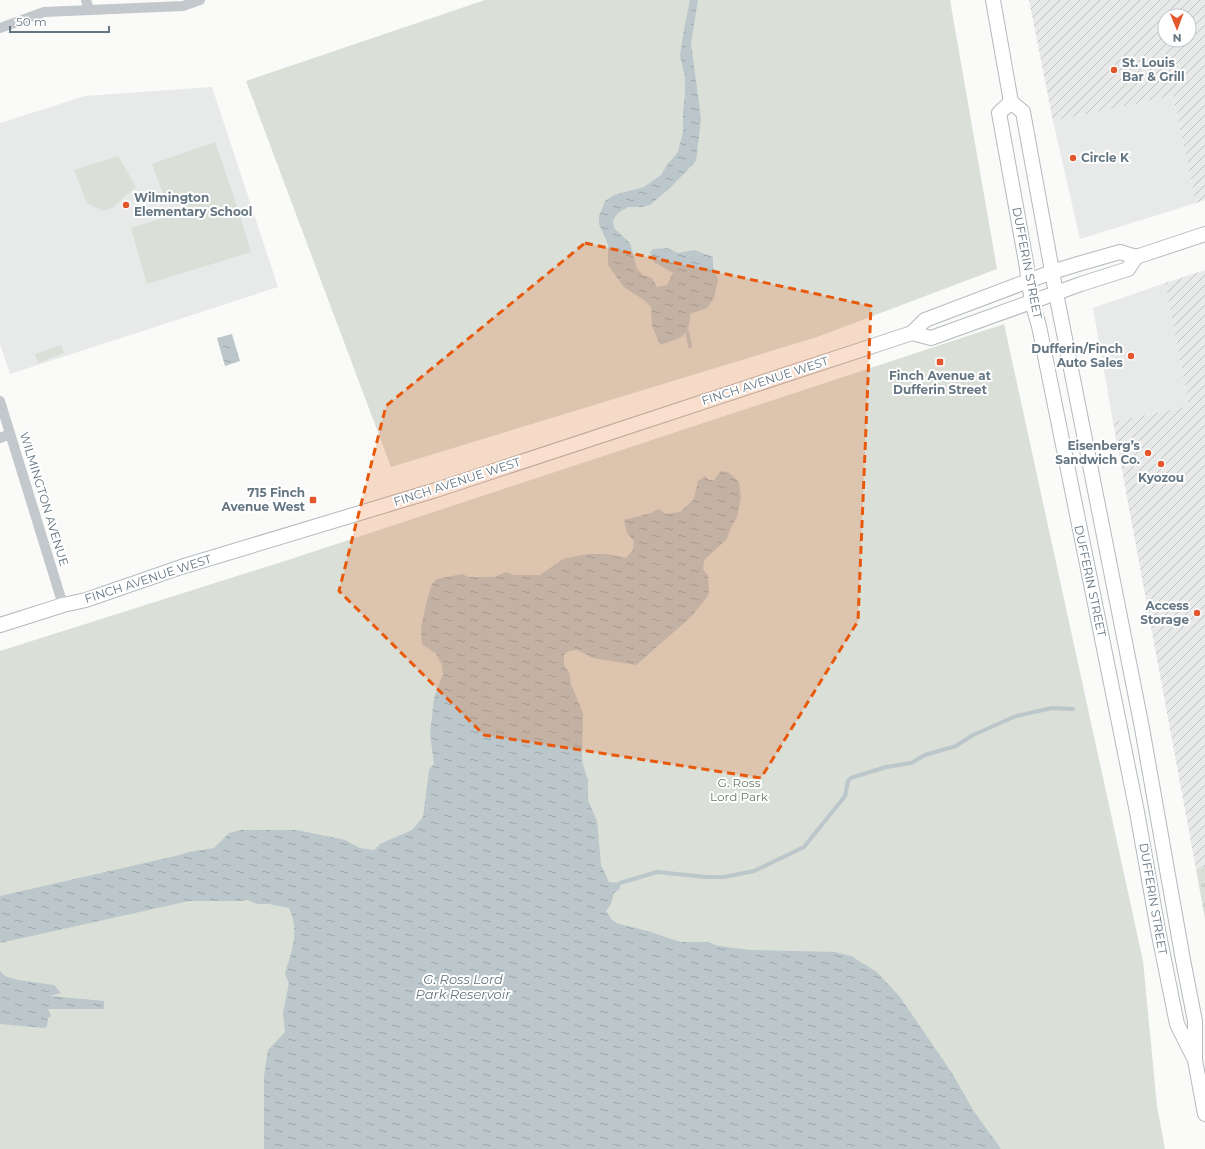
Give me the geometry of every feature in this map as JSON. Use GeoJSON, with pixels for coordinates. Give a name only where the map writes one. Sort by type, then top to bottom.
{"type":"FeatureCollection","features":[{"type":"Feature","properties":{"kind":"main road"},"geometry":{"type":"LineString","coordinates":[[993,0],[1010,102]]}},
{"type":"Feature","properties":{"kind":"main road","name":"DUFFERIN STREET"},"geometry":{"type":"LineString","coordinates":[[1195,1060],[1177,1024],[1135,804],[1040,334],[1032,302],[999,113],[1010,102],[1023,112],[1056,293],[1142,728],[1195,1021],[1195,1060],[1205,1114]]}},
{"type":"Feature","properties":{"kind":"main road"},"geometry":{"type":"LineString","coordinates":[[912,333],[931,338],[1128,269],[1136,257],[1205,234]]}},
{"type":"Feature","properties":{"kind":"main road","name":"FINCH AVENUE WEST"},"geometry":{"type":"LineString","coordinates":[[0,625],[63,605],[86,600],[181,567],[443,487],[912,333],[925,320],[1052,272],[1120,252],[1136,257]]}},
{"type":"Feature","properties":{"kind":"street"},"geometry":{"type":"LineString","coordinates":[[86,0],[89,10]]}},
{"type":"Feature","properties":{"kind":"street"},"geometry":{"type":"LineString","coordinates":[[0,28],[44,12],[183,6],[200,0]]}},
{"type":"Feature","properties":{"kind":"street","name":"WILMINGTON AVENUE"},"geometry":{"type":"LineString","coordinates":[[0,401],[63,605]]}},
{"type":"Feature","properties":{"kind":"street"},"geometry":{"type":"LineString","coordinates":[[0,438],[10,434]]}},
{"type":"Feature","properties":{"kind":"highlighted area"},"geometry":{"type":"Polygon","coordinates":[[[585,243],[871,306],[858,621],[761,778],[484,735],[339,591],[386,406],[585,243]]]}},
{"type":"Feature","properties":{"kind":"shaded area"},"geometry":{"type":"Polygon","coordinates":[[[1029,0],[1205,0],[1205,200],[1196,203],[1173,96],[1053,121],[1029,0]]]}},
{"type":"Feature","properties":{"kind":"shaded area","name":"Wilmington Elementary School"},"geometry":{"type":"Polygon","coordinates":[[[212,87],[278,287],[10,374],[0,344],[0,123],[85,96],[212,87]]]}},
{"type":"Feature","properties":{"kind":"shaded area"},"geometry":{"type":"Polygon","coordinates":[[[1173,96],[1196,203],[1080,239],[1053,121],[1173,96]]]}},
{"type":"Feature","properties":{"kind":"shaded area"},"geometry":{"type":"Polygon","coordinates":[[[1205,270],[1205,866],[1196,869],[1113,422],[1189,406],[1165,283],[1205,270]]]}},
{"type":"Feature","properties":{"kind":"shaded area"},"geometry":{"type":"Polygon","coordinates":[[[1165,283],[1189,406],[1113,422],[1093,308],[1165,283]]]}},
{"type":"Feature","properties":{"kind":"green space"},"geometry":{"type":"Polygon","coordinates":[[[485,0],[950,0],[997,269],[817,337],[391,467],[246,81],[485,0]]]}},
{"type":"Feature","properties":{"kind":"green space"},"geometry":{"type":"Polygon","coordinates":[[[215,142],[251,252],[147,284],[131,228],[189,210],[165,199],[152,164],[215,142]]]}},
{"type":"Feature","properties":{"kind":"green space"},"geometry":{"type":"Polygon","coordinates":[[[118,156],[136,187],[112,208],[103,211],[87,203],[74,170],[118,156]]]}},
{"type":"Feature","properties":{"kind":"green space","name":"G. Ross Lord Park"},"geometry":{"type":"Polygon","coordinates":[[[1004,324],[1143,961],[1157,1106],[1165,1149],[0,1149],[0,651],[288,560],[1004,324]]]}},
{"type":"Feature","properties":{"kind":"green space"},"geometry":{"type":"Polygon","coordinates":[[[61,345],[64,353],[38,363],[35,354],[61,345]]]}},
{"type":"Feature","properties":{"kind":"green space"},"geometry":{"type":"Polygon","coordinates":[[[1205,866],[1205,919],[1196,869],[1205,866]]]}},
{"type":"Feature","properties":{"kind":"water"},"geometry":{"type":"Polygon","coordinates":[[[690,0],[698,0],[691,43],[701,119],[696,161],[670,188],[650,205],[642,207],[628,207],[618,213],[613,220],[614,228],[630,243],[637,269],[643,275],[652,278],[657,287],[667,285],[673,273],[654,262],[650,252],[653,249],[667,248],[678,253],[694,250],[713,257],[713,267],[718,280],[714,298],[707,308],[690,314],[690,322],[686,333],[673,341],[660,345],[652,326],[651,307],[644,300],[624,287],[608,265],[608,244],[599,224],[599,216],[605,201],[614,195],[644,187],[661,175],[678,152],[683,132],[685,94],[685,77],[680,56],[690,0]]]}},
{"type":"Feature","properties":{"kind":"water"},"geometry":{"type":"Polygon","coordinates":[[[232,334],[240,361],[225,366],[217,338],[232,334]]]}},
{"type":"Feature","properties":{"kind":"water","name":"G. Ross Lord Park Reservoir"},"geometry":{"type":"Polygon","coordinates":[[[721,471],[728,472],[739,482],[741,497],[737,517],[731,527],[727,539],[704,560],[703,570],[708,575],[709,591],[707,597],[691,617],[636,665],[593,658],[577,650],[569,651],[564,655],[564,666],[569,672],[571,684],[583,713],[582,761],[588,781],[588,800],[597,821],[601,865],[609,882],[620,883],[620,889],[614,893],[611,904],[606,911],[612,920],[619,924],[648,931],[680,942],[707,942],[719,946],[749,950],[835,952],[851,956],[877,972],[900,997],[952,1073],[973,1110],[1001,1149],[264,1149],[264,1076],[268,1050],[285,1032],[283,1013],[289,983],[285,973],[294,941],[294,925],[289,908],[269,904],[257,904],[248,900],[189,901],[0,943],[0,896],[189,852],[214,848],[229,833],[241,830],[297,830],[345,840],[360,848],[374,850],[380,844],[412,830],[423,817],[429,770],[434,764],[430,734],[434,698],[443,674],[442,665],[435,652],[422,644],[421,628],[432,584],[437,579],[462,574],[469,577],[494,577],[506,572],[513,575],[540,575],[563,559],[587,554],[607,554],[626,558],[633,550],[634,541],[627,533],[624,520],[651,513],[659,509],[665,514],[680,512],[694,499],[698,481],[705,476],[709,480],[714,480],[721,471]]]}},
{"type":"Feature","properties":{"kind":"water"},"geometry":{"type":"Polygon","coordinates":[[[0,971],[5,976],[18,980],[54,985],[61,993],[50,996],[104,1001],[104,1009],[48,1009],[51,1016],[48,1018],[47,1026],[44,1028],[0,1024],[0,971]]]}},
{"type":"Feature","properties":{"kind":"waterway"},"geometry":{"type":"LineString","coordinates":[[684,329],[687,331],[690,346]]}},
{"type":"Feature","properties":{"kind":"waterway"},"geometry":{"type":"LineString","coordinates":[[620,883],[657,872],[706,877],[724,877],[754,871],[804,847],[845,796],[848,781],[851,778],[886,767],[911,763],[925,755],[956,746],[973,735],[1016,716],[1052,708],[1073,709]]}},
{"type":"Feature","properties":{"kind":"place","name":"St. Louis Bar & Grill"},"geometry":{"type":"Point","coordinates":[1114,70]}},
{"type":"Feature","properties":{"kind":"place","name":"Circle K"},"geometry":{"type":"Point","coordinates":[1073,158]}},
{"type":"Feature","properties":{"kind":"place","name":"Wilmington Elementary School"},"geometry":{"type":"Point","coordinates":[126,205]}},
{"type":"Feature","properties":{"kind":"place","name":"Dufferin/Finch Auto Sales"},"geometry":{"type":"Point","coordinates":[1131,356]}},
{"type":"Feature","properties":{"kind":"place","name":"Finch Avenue at Dufferin Street"},"geometry":{"type":"Point","coordinates":[940,362]}},
{"type":"Feature","properties":{"kind":"place","name":"Eisenberg’s Sandwich Co."},"geometry":{"type":"Point","coordinates":[1148,453]}},
{"type":"Feature","properties":{"kind":"place","name":"Kyozou"},"geometry":{"type":"Point","coordinates":[1161,464]}},
{"type":"Feature","properties":{"kind":"place","name":"715 Finch Avenue West"},"geometry":{"type":"Point","coordinates":[313,500]}},
{"type":"Feature","properties":{"kind":"place","name":"Access Storage"},"geometry":{"type":"Point","coordinates":[1197,613]}}]}
